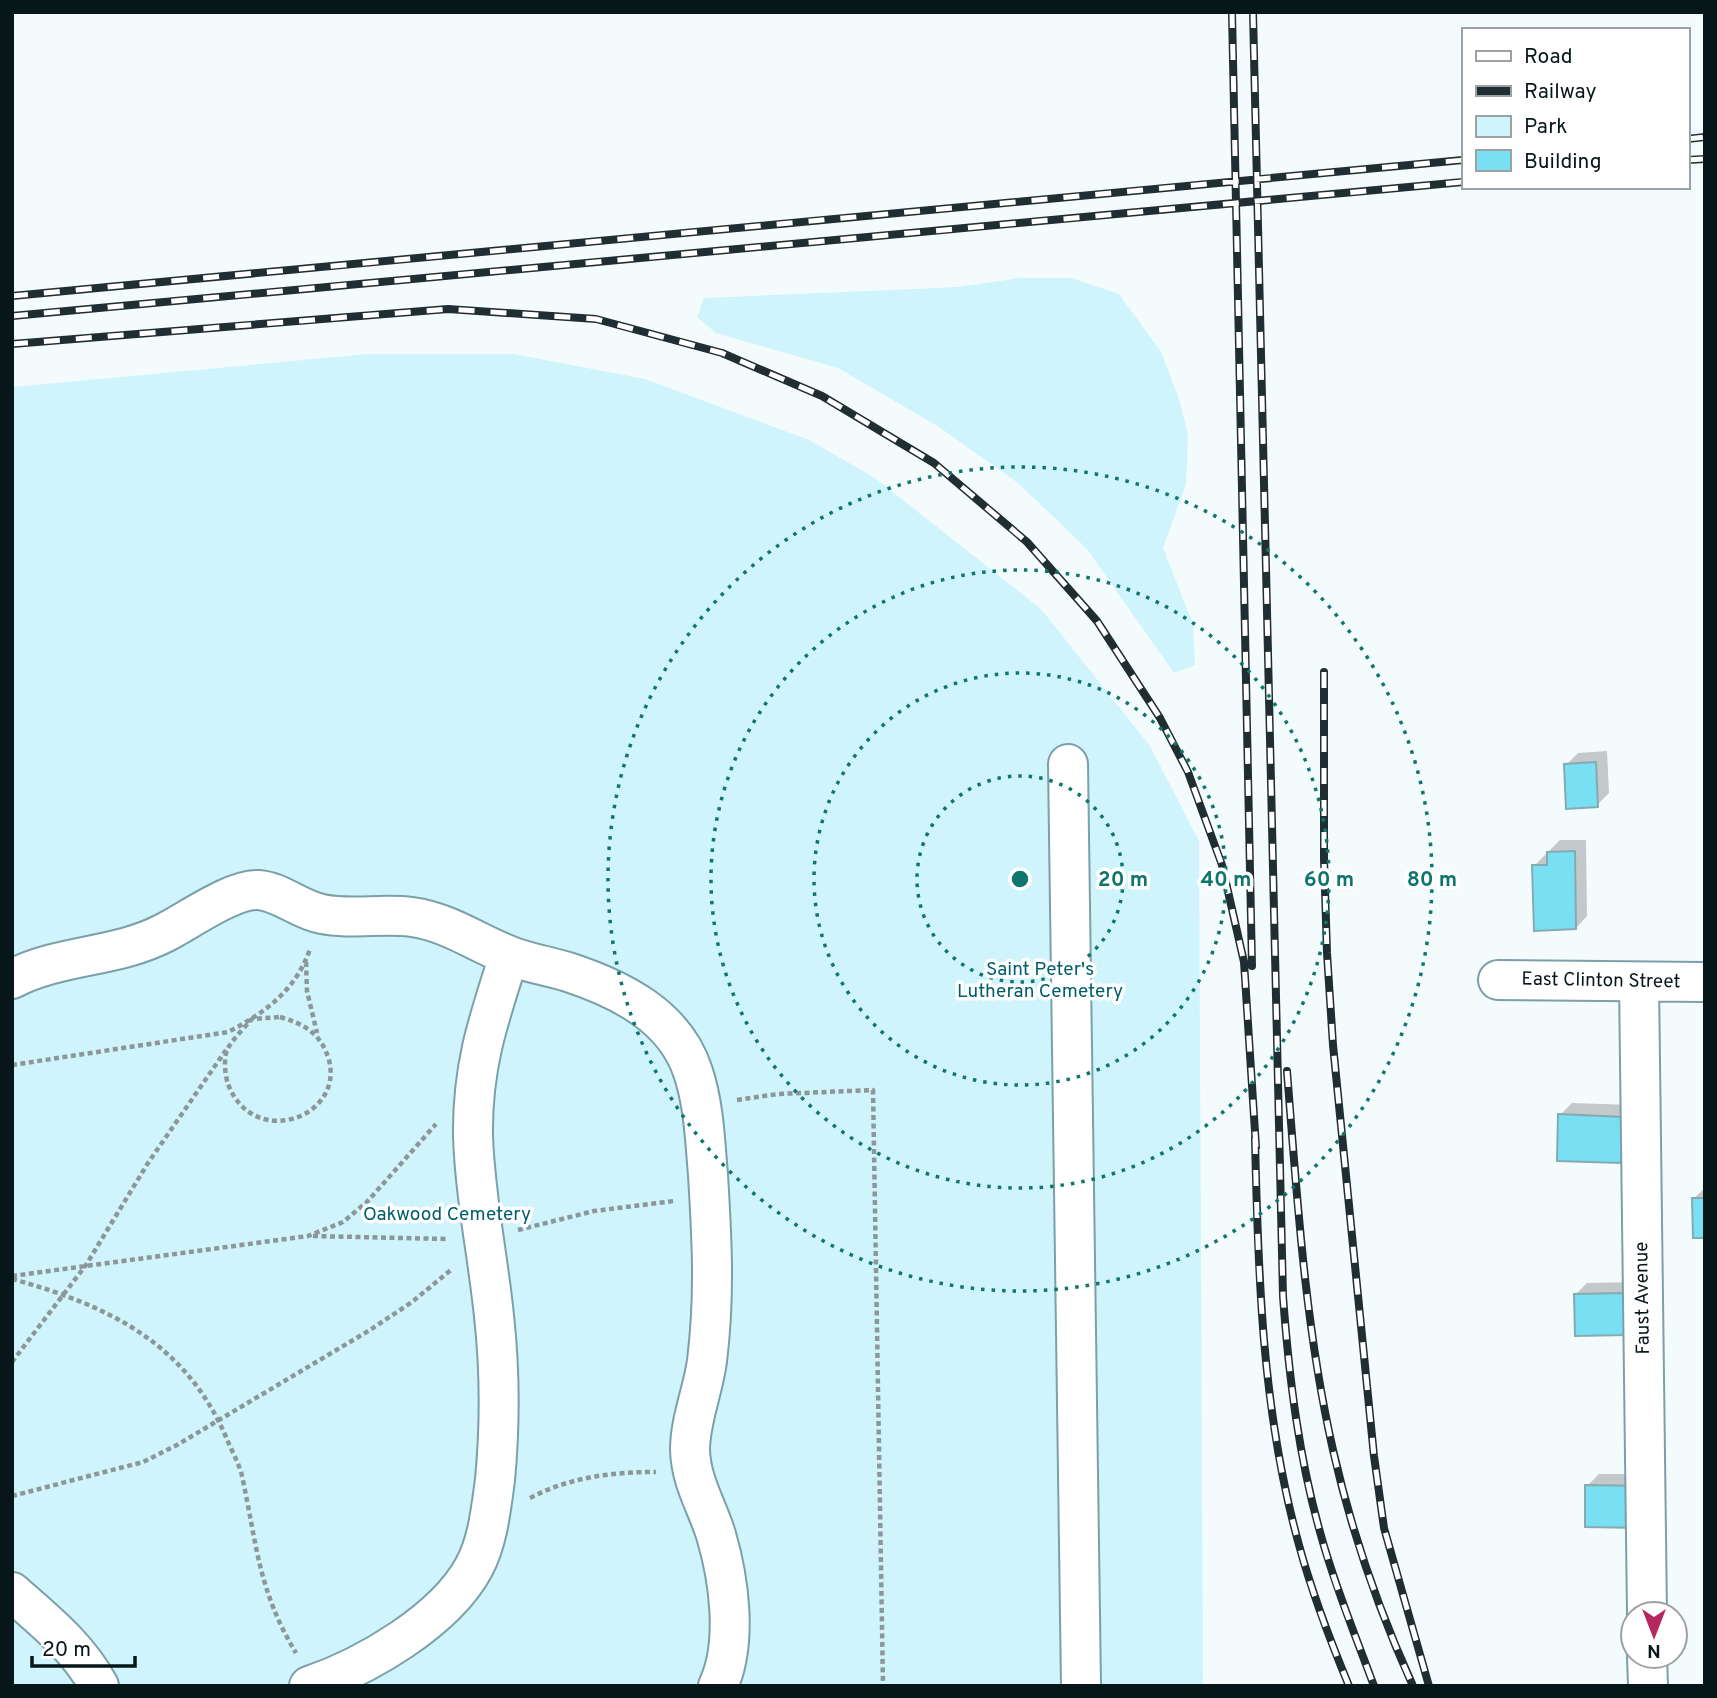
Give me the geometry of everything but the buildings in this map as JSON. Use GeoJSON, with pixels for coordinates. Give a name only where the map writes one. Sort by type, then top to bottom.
{"type":"FeatureCollection","features":[{"type":"Feature","properties":{"kind":"street"},"geometry":{"type":"LineString","coordinates":[[1068,764],[1081,1686]]}},
{"type":"Feature","properties":{"kind":"street"},"geometry":{"type":"LineString","coordinates":[[12,979],[41,966],[126,949],[161,935],[237,894],[256,889],[273,893],[322,915],[410,917],[444,924],[509,956],[611,988],[665,1024],[692,1070],[703,1110],[714,1258],[706,1367],[691,1433],[692,1472],[716,1536],[725,1578],[727,1651],[718,1686]]}},
{"type":"Feature","properties":{"kind":"street"},"geometry":{"type":"LineString","coordinates":[[314,1685],[357,1666],[402,1639],[452,1596],[474,1567],[492,1507],[499,1439],[494,1317],[474,1146],[476,1065],[509,956]]}},
{"type":"Feature","properties":{"kind":"street","name":"East Clinton Street"},"geometry":{"type":"LineString","coordinates":[[1498,980],[1705,982]]}},
{"type":"Feature","properties":{"kind":"street","name":"Faust Avenue"},"geometry":{"type":"LineString","coordinates":[[1639,982],[1647,1600]]}},
{"type":"Feature","properties":{"kind":"street"},"geometry":{"type":"LineString","coordinates":[[12,1592],[80,1656],[99,1686]]}},
{"type":"Feature","properties":{"kind":"path"},"geometry":{"type":"LineString","coordinates":[[12,1362],[86,1265],[148,1163],[226,1050],[252,1019],[297,980],[322,915]]}},
{"type":"Feature","properties":{"kind":"path"},"geometry":{"type":"LineString","coordinates":[[226,1050],[226,1076],[234,1101],[252,1116],[275,1121],[299,1118],[322,1099],[332,1076],[328,1056],[317,1035],[307,991],[306,961]]}},
{"type":"Feature","properties":{"kind":"path"},"geometry":{"type":"LineString","coordinates":[[12,1065],[201,1038],[228,1032],[252,1019],[280,1017],[304,1024],[317,1035]]}},
{"type":"Feature","properties":{"kind":"path"},"geometry":{"type":"LineString","coordinates":[[703,1110],[778,1094],[873,1090],[883,1686]]}},
{"type":"Feature","properties":{"kind":"path"},"geometry":{"type":"LineString","coordinates":[[309,1236],[343,1222],[367,1202],[441,1117]]}},
{"type":"Feature","properties":{"kind":"path"},"geometry":{"type":"LineString","coordinates":[[12,1496],[143,1461],[219,1420],[370,1331],[412,1302],[484,1242],[539,1222],[594,1211],[665,1201],[710,1202]]}},
{"type":"Feature","properties":{"kind":"path"},"geometry":{"type":"LineString","coordinates":[[12,1277],[309,1236],[424,1237],[484,1242]]}},
{"type":"Feature","properties":{"kind":"path"},"geometry":{"type":"LineString","coordinates":[[12,1277],[64,1293],[110,1314],[179,1363],[200,1387],[219,1420],[242,1473],[258,1567],[273,1611],[314,1685]]}},
{"type":"Feature","properties":{"kind":"path"},"geometry":{"type":"LineString","coordinates":[[524,1502],[566,1482],[616,1472],[692,1472]]}},
{"type":"Feature","properties":{"kind":"green space"},"geometry":{"type":"Polygon","coordinates":[[[1020,278],[1071,278],[1119,294],[1161,352],[1179,399],[1188,435],[1186,484],[1163,548],[1193,624],[1195,665],[1174,673],[1087,549],[1018,483],[939,427],[838,368],[716,333],[697,317],[704,298],[958,287],[1020,278]]]}},
{"type":"Feature","properties":{"kind":"green space","name":"Oakwood Cemetery"},"geometry":{"type":"Polygon","coordinates":[[[368,354],[514,354],[645,379],[809,440],[875,478],[1041,609],[1150,746],[1199,841],[1203,1686],[12,1686],[12,387],[368,354]]]}},
{"type":"Feature","properties":{"kind":"railway"},"geometry":{"type":"LineString","coordinates":[[1232,12],[1252,966]]}},
{"type":"Feature","properties":{"kind":"railway"},"geometry":{"type":"LineString","coordinates":[[1253,12],[1283,1296],[1296,1419],[1307,1479],[1322,1539],[1374,1686]]}},
{"type":"Feature","properties":{"kind":"railway"},"geometry":{"type":"LineString","coordinates":[[1689,139],[1705,137]]}},
{"type":"Feature","properties":{"kind":"railway"},"geometry":{"type":"LineString","coordinates":[[1689,160],[1705,159]]}},
{"type":"Feature","properties":{"kind":"railway"},"geometry":{"type":"LineString","coordinates":[[12,296],[1462,160]]}},
{"type":"Feature","properties":{"kind":"railway"},"geometry":{"type":"LineString","coordinates":[[12,316],[1462,182]]}},
{"type":"Feature","properties":{"kind":"railway"},"geometry":{"type":"LineString","coordinates":[[12,344],[448,309],[596,319],[722,353],[822,396],[934,463],[1027,542],[1097,621],[1160,718],[1188,772],[1222,865],[1244,962],[1256,1147]]}},
{"type":"Feature","properties":{"kind":"railway"},"geometry":{"type":"LineString","coordinates":[[1324,672],[1327,953],[1333,1045],[1374,1456],[1384,1528],[1429,1686]]}},
{"type":"Feature","properties":{"kind":"railway"},"geometry":{"type":"LineString","coordinates":[[1287,1071],[1303,1262],[1323,1404],[1357,1540],[1377,1599],[1413,1686]]}},
{"type":"Feature","properties":{"kind":"railway"},"geometry":{"type":"LineString","coordinates":[[1255,1138],[1260,1292],[1277,1445],[1304,1563],[1349,1686]]}},
{"type":"Feature","properties":{"kind":"park label","name":"Saint Peter's Lutheran Cemetery"},"geometry":{"type":"Point","coordinates":[1040,981]}}]}
